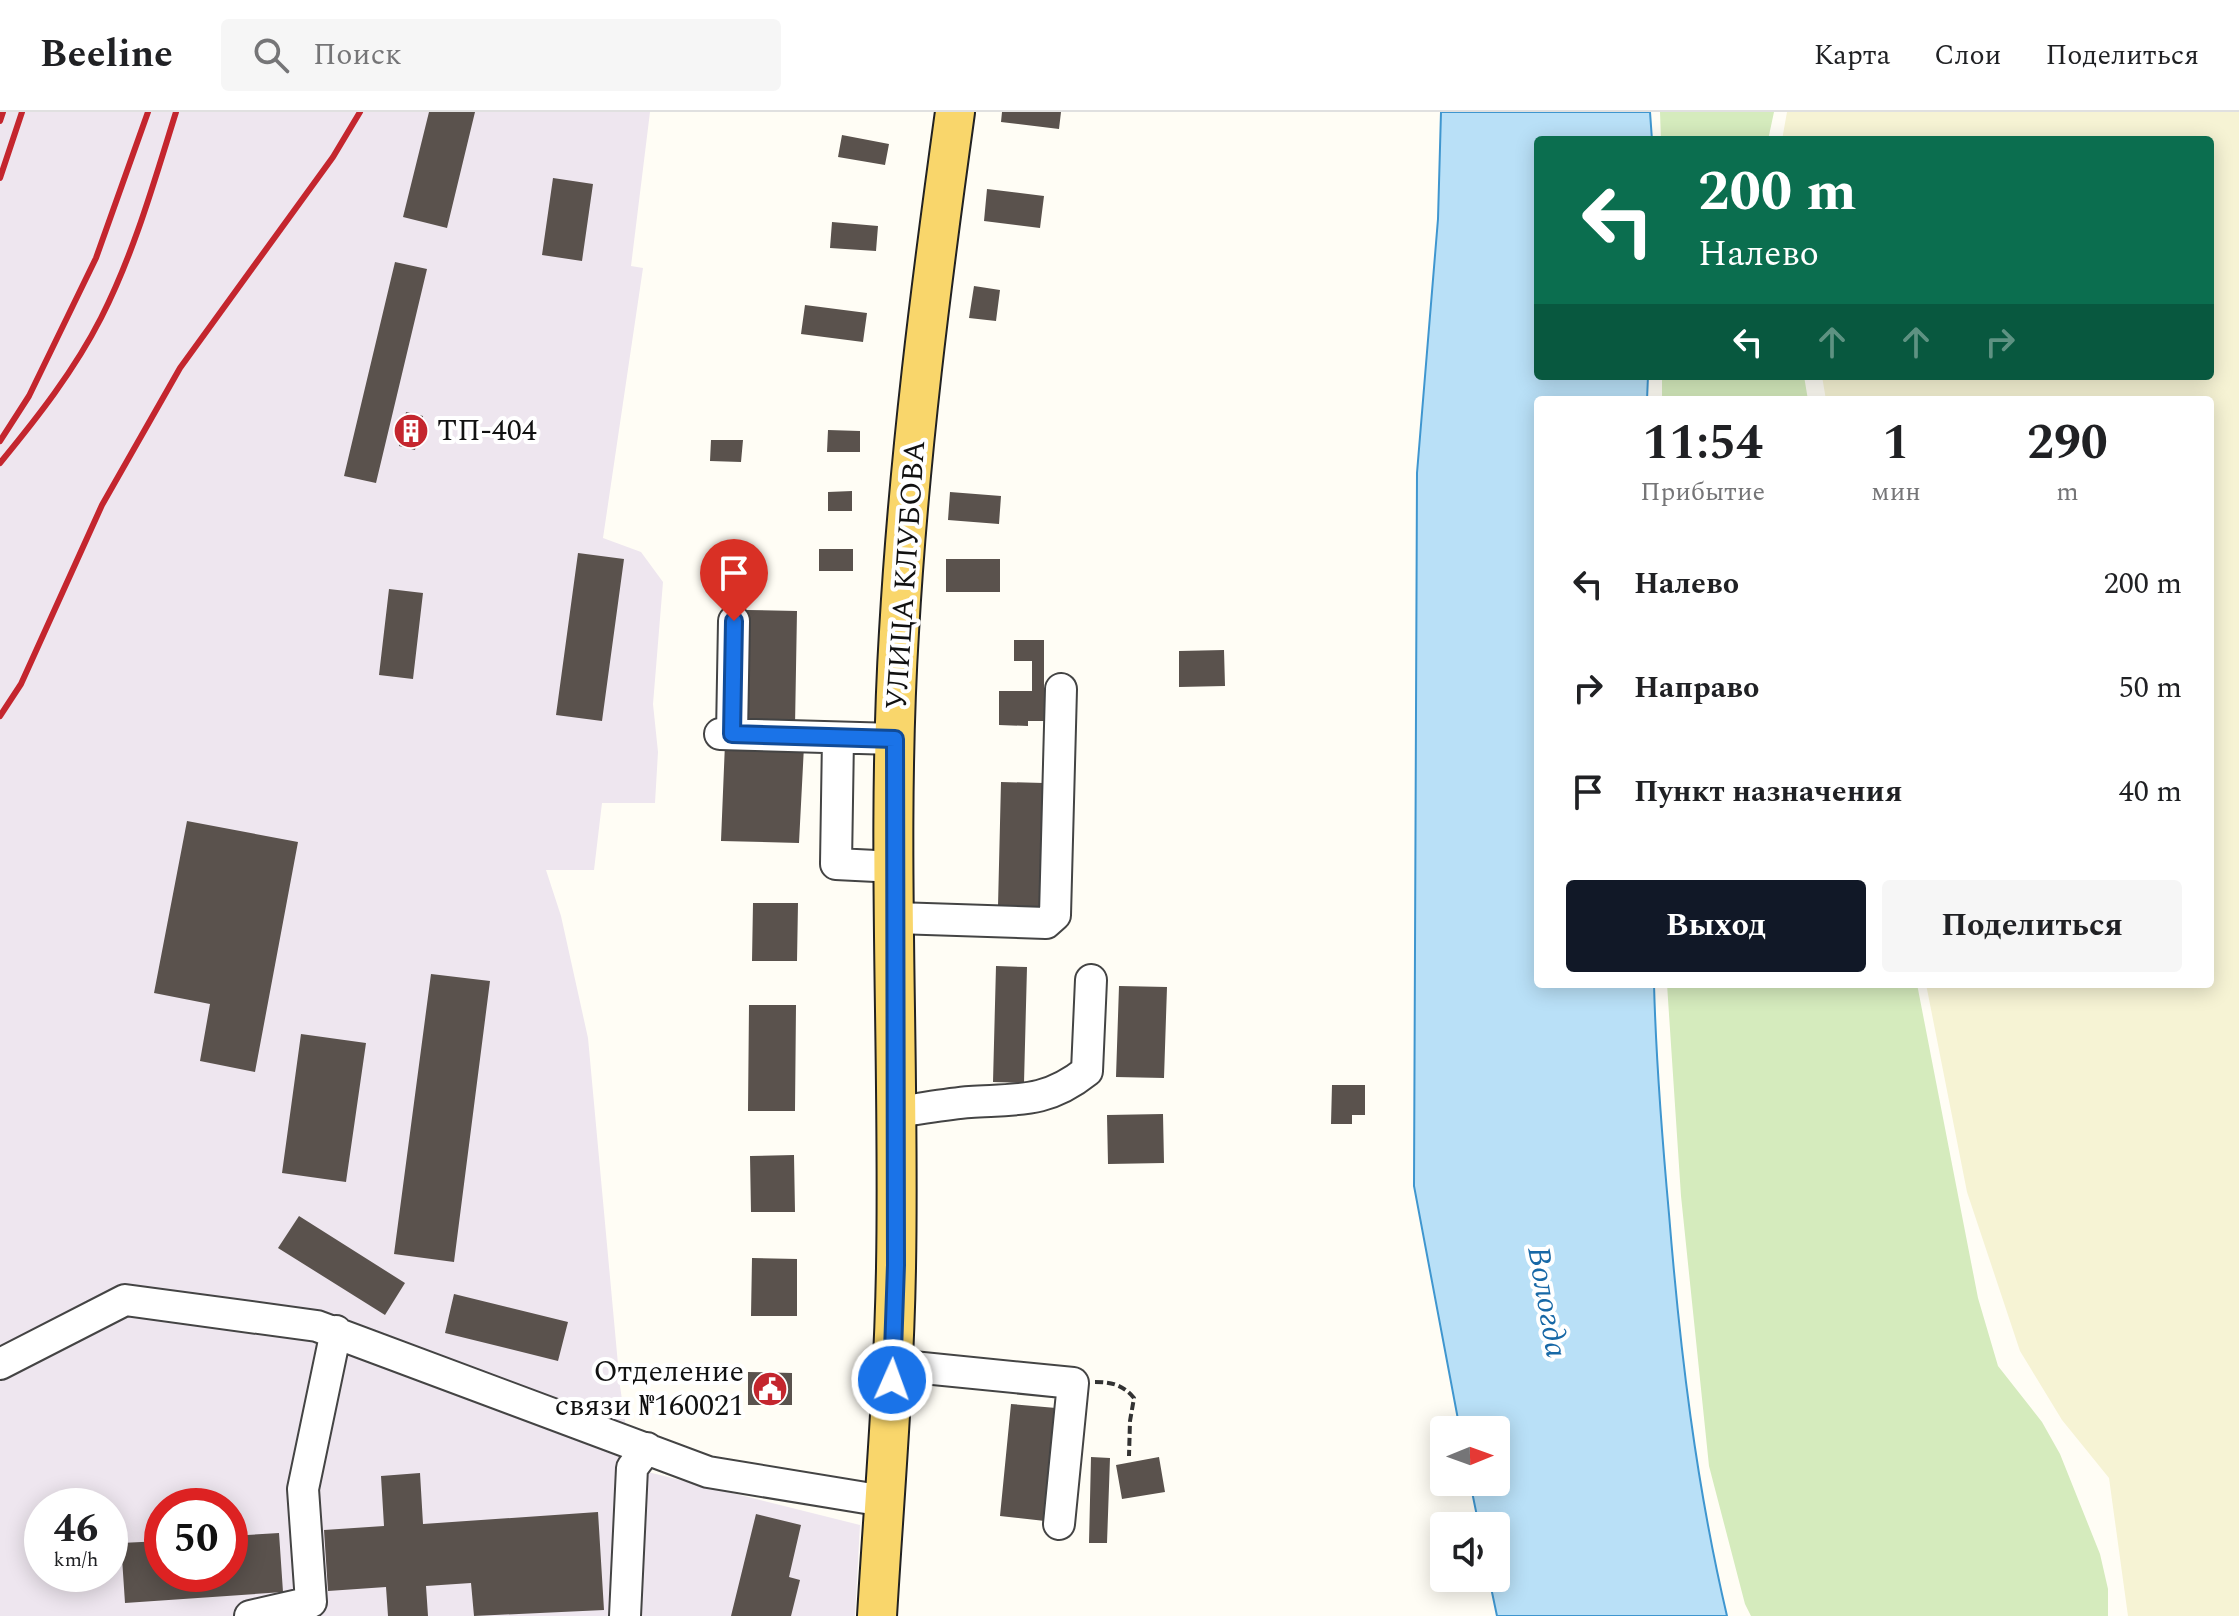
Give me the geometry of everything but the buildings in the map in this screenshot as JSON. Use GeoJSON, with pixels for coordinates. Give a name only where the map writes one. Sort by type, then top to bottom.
{"type":"FeatureCollection","features":[{"type":"Feature","properties":{"kind":"main road","name":"УЛИЦА КЛУБОВА"},"geometry":{"type":"LineString","coordinates":[[877,1616],[893,1365],[896,1265],[895,739],[899,633],[927,317],[955,112]]}},
{"type":"Feature","properties":{"kind":"lane"},"geometry":{"type":"LineString","coordinates":[[734,621],[726,734],[895,739]]}},
{"type":"Feature","properties":{"kind":"lane"},"geometry":{"type":"LineString","coordinates":[[896,918],[1046,923],[1055,915],[1061,689]]}},
{"type":"Feature","properties":{"kind":"lane"},"geometry":{"type":"LineString","coordinates":[[838,738],[836,864],[896,867]]}},
{"type":"Feature","properties":{"kind":"lane"},"geometry":{"type":"LineString","coordinates":[[895,1112],[967,1102],[1023,1100],[1066,1088],[1087,1071],[1091,980]]}},
{"type":"Feature","properties":{"kind":"lane"},"geometry":{"type":"LineString","coordinates":[[0,1364],[125,1300],[336,1331],[708,1472],[884,1501]]}},
{"type":"Feature","properties":{"kind":"lane"},"geometry":{"type":"LineString","coordinates":[[250,1616],[311,1602],[303,1489],[336,1331]]}},
{"type":"Feature","properties":{"kind":"lane"},"geometry":{"type":"LineString","coordinates":[[893,1365],[1073,1383],[1059,1524]]}},
{"type":"Feature","properties":{"kind":"lane"},"geometry":{"type":"LineString","coordinates":[[625,1616],[632,1468],[647,1448]]}},
{"type":"Feature","properties":{"kind":"path"},"geometry":{"type":"LineString","coordinates":[[1073,1383],[1110,1382],[1125,1388],[1134,1398],[1129,1456]]}},
{"type":"Feature","properties":{"kind":"shaded area"},"geometry":{"type":"Polygon","coordinates":[[[0,112],[650,112],[631,266],[643,268],[603,538],[641,552],[663,582],[653,704],[658,752],[655,803],[602,803],[594,870],[546,870],[561,916],[588,1038],[620,1386],[632,1468],[860,1525],[855,1616],[0,1616],[0,112]]]}},
{"type":"Feature","properties":{"kind":"shaded area"},"geometry":{"type":"Polygon","coordinates":[[[1787,112],[2239,112],[2239,1616],[2128,1616],[2109,1478],[2062,1420],[2020,1351],[1967,1192],[1927,988],[2214,988],[2214,396],[1825,396],[1823,380],[2214,380],[2214,136],[1783,136],[1787,112]]]}},
{"type":"Feature","properties":{"kind":"green space"},"geometry":{"type":"Polygon","coordinates":[[[1660,112],[1774,112],[1769,136],[1661,136],[1660,112]]]}},
{"type":"Feature","properties":{"kind":"green space"},"geometry":{"type":"Polygon","coordinates":[[[1662,380],[1805,380],[1807,396],[1662,396],[1662,380]]]}},
{"type":"Feature","properties":{"kind":"green space"},"geometry":{"type":"Polygon","coordinates":[[[1667,988],[1918,988],[1978,1298],[1998,1366],[2042,1422],[2060,1454],[2100,1554],[2108,1589],[2108,1616],[1751,1616],[1745,1604],[1709,1466],[1681,1196],[1667,988]]]}},
{"type":"Feature","properties":{"kind":"water","name":"Вологда"},"geometry":{"type":"Polygon","coordinates":[[[1441,112],[1650,112],[1652,136],[1534,136],[1534,380],[1648,380],[1647,396],[1534,396],[1534,988],[1654,988],[1662,1128],[1684,1366],[1706,1517],[1727,1616],[1497,1616],[1492,1592],[1510,1592],[1510,1512],[1476,1512],[1473,1496],[1510,1496],[1510,1416],[1457,1416],[1414,1186],[1417,473],[1438,219],[1441,112]]]}},
{"type":"Feature","properties":{"kind":"railway"},"geometry":{"type":"LineString","coordinates":[[0,121],[3,112]]}},
{"type":"Feature","properties":{"kind":"railway"},"geometry":{"type":"LineString","coordinates":[[0,178],[22,112]]}},
{"type":"Feature","properties":{"kind":"railway"},"geometry":{"type":"LineString","coordinates":[[0,441],[29,396],[96,258],[148,112]]}},
{"type":"Feature","properties":{"kind":"railway"},"geometry":{"type":"LineString","coordinates":[[0,463],[67,375],[101,318],[133,243],[176,112]]}},
{"type":"Feature","properties":{"kind":"railway"},"geometry":{"type":"LineString","coordinates":[[0,716],[21,684],[102,505],[180,368],[333,157],[360,112]]}},
{"type":"Feature","properties":{"kind":"place","name":"ТП-404"},"geometry":{"type":"Point","coordinates":[411,431]}},
{"type":"Feature","properties":{"kind":"place","name":"Отделение связи №160021"},"geometry":{"type":"Point","coordinates":[770,1389]}},
{"type":"Feature","properties":{"kind":"route"},"geometry":{"type":"LineString","coordinates":[[734,621],[732,734],[895,739],[896,1265],[892,1380]]}}]}
